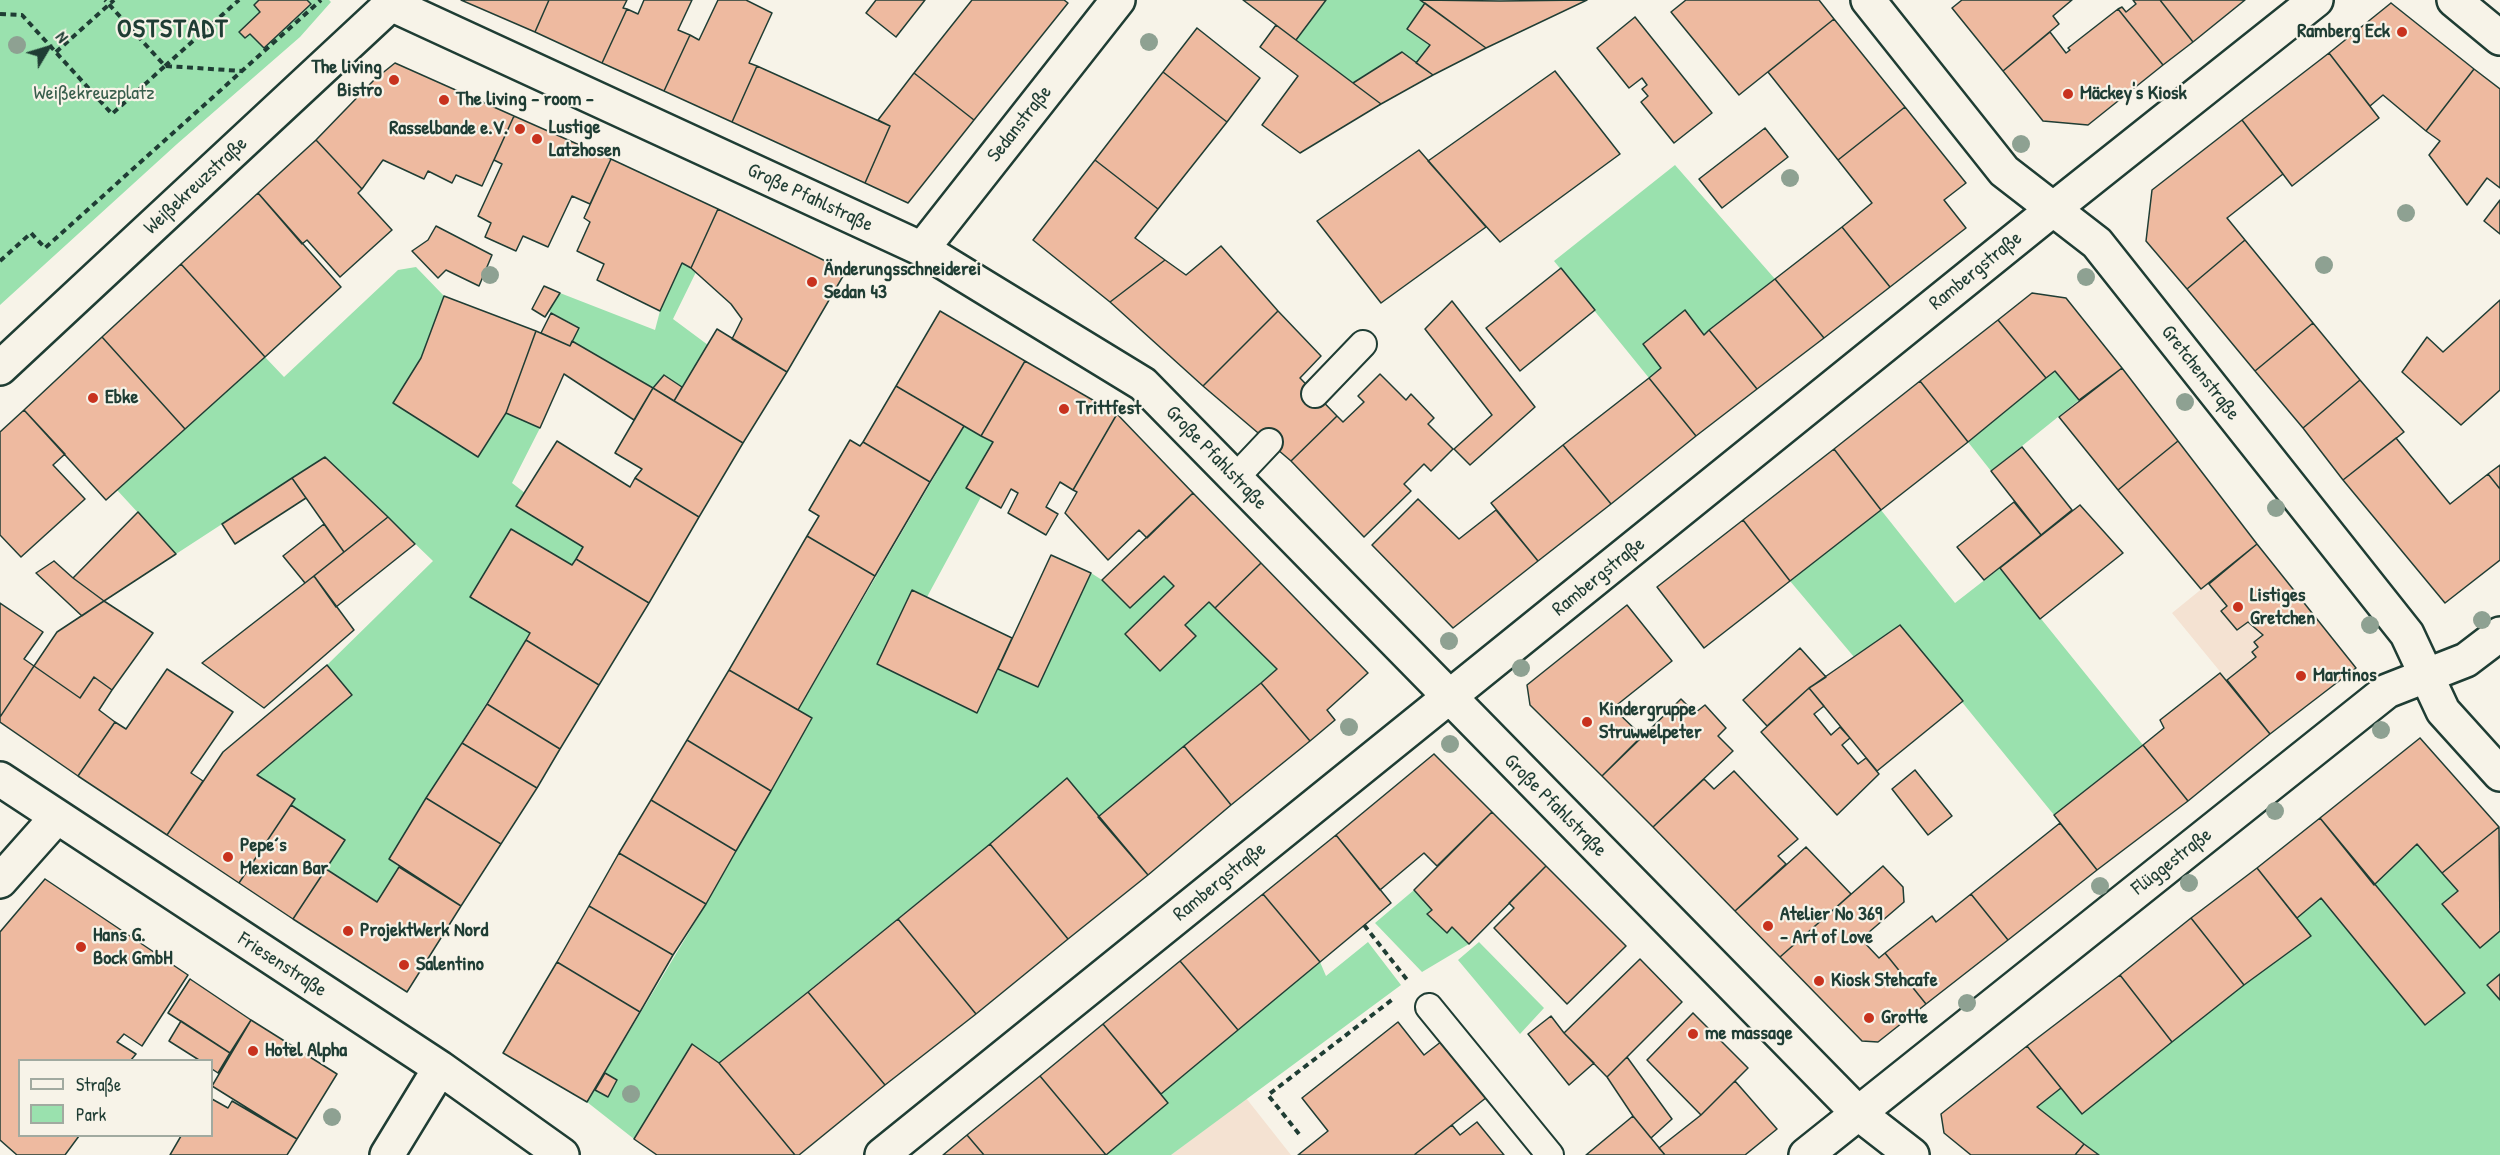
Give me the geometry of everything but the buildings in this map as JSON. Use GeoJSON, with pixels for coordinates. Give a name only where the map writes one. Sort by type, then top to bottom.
{"type":"FeatureCollection","features":[{"type":"Feature","properties":{"kind":"street","name":"Sedanstraße"},"geometry":{"type":"LineString","coordinates":[[922,249],[1118,0]]}},
{"type":"Feature","properties":{"kind":"street","name":"Gretchenstraße"},"geometry":{"type":"LineString","coordinates":[[1868,0],[2004,171],[2097,243],[2407,634],[2443,711],[2500,774]]}},
{"type":"Feature","properties":{"kind":"street","name":"Rambergstraße"},"geometry":{"type":"LineString","coordinates":[[882,1155],[2052,210],[2316,0]]}},
{"type":"Feature","properties":{"kind":"street"},"geometry":{"type":"LineString","coordinates":[[2454,0],[2500,38]]}},
{"type":"Feature","properties":{"kind":"street","name":"Große Pfahlstraße"},"geometry":{"type":"LineString","coordinates":[[389,2],[922,249],[1143,384],[1857,1113],[1912,1155]]}},
{"type":"Feature","properties":{"kind":"street","name":"Weißekreuzstraße"},"geometry":{"type":"LineString","coordinates":[[0,368],[389,2]]}},
{"type":"Feature","properties":{"kind":"street","name":"Flüggestraße"},"geometry":{"type":"LineString","coordinates":[[1806,1155],[2387,691],[2466,660],[2500,634]]}},
{"type":"Feature","properties":{"kind":"street","name":"Friesenstraße"},"geometry":{"type":"LineString","coordinates":[[0,779],[56,818],[440,1068],[562,1155]]}},
{"type":"Feature","properties":{"kind":"street"},"geometry":{"type":"LineString","coordinates":[[0,881],[56,818]]}},
{"type":"Feature","properties":{"kind":"street"},"geometry":{"type":"LineString","coordinates":[[387,1155],[440,1068]]}},
{"type":"Feature","properties":{"kind":"lane"},"geometry":{"type":"LineString","coordinates":[[1315,394],[1363,344]]}},
{"type":"Feature","properties":{"kind":"lane"},"geometry":{"type":"LineString","coordinates":[[1235,478],[1269,442]]}},
{"type":"Feature","properties":{"kind":"lane"},"geometry":{"type":"LineString","coordinates":[[1429,1007],[1550,1155]]}},
{"type":"Feature","properties":{"kind":"path"},"geometry":{"type":"LineString","coordinates":[[105,0],[165,66],[242,71]]}},
{"type":"Feature","properties":{"kind":"path"},"geometry":{"type":"LineString","coordinates":[[56,52],[114,0]]}},
{"type":"Feature","properties":{"kind":"path"},"geometry":{"type":"LineString","coordinates":[[0,14],[22,15],[112,114],[238,0]]}},
{"type":"Feature","properties":{"kind":"path"},"geometry":{"type":"LineString","coordinates":[[0,261],[31,232],[45,248],[321,0]]}},
{"type":"Feature","properties":{"kind":"path"},"geometry":{"type":"LineString","coordinates":[[1364,925],[1429,1007]]}},
{"type":"Feature","properties":{"kind":"path"},"geometry":{"type":"LineString","coordinates":[[1299,1134],[1268,1095],[1411,985]]}},
{"type":"Feature","properties":{"kind":"shaded area","name":"Listiges Gretchen"},"geometry":{"type":"Polygon","coordinates":[[[2257,544],[2304,602],[2254,642],[2258,647],[2252,652],[2256,657],[2227,680],[2172,613],[2257,544]]]}},
{"type":"Feature","properties":{"kind":"shaded area"},"geometry":{"type":"Polygon","coordinates":[[[1246,1098],[1291,1155],[1171,1155],[1246,1098]]]}},
{"type":"Feature","properties":{"kind":"green space","name":"Weißekreuzplatz"},"geometry":{"type":"Polygon","coordinates":[[[0,0],[329,0],[331,2],[300,37],[177,144],[0,305],[0,0]]]}},
{"type":"Feature","properties":{"kind":"green space"},"geometry":{"type":"Polygon","coordinates":[[[1326,0],[1420,0],[1425,3],[1407,29],[1430,45],[1416,63],[1402,52],[1353,83],[1296,40],[1326,0]]]}},
{"type":"Feature","properties":{"kind":"green space"},"geometry":{"type":"Polygon","coordinates":[[[1675,165],[1775,279],[1649,378],[1554,261],[1675,165]]]}},
{"type":"Feature","properties":{"kind":"green space"},"geometry":{"type":"Polygon","coordinates":[[[682,263],[696,272],[673,319],[708,345],[682,387],[664,375],[653,388],[572,341],[579,327],[548,311],[560,293],[655,330],[660,311],[682,263]]]}},
{"type":"Feature","properties":{"kind":"green space"},"geometry":{"type":"Polygon","coordinates":[[[416,267],[444,296],[421,358],[393,403],[477,457],[506,413],[540,428],[512,483],[525,493],[516,506],[583,547],[572,565],[511,529],[470,597],[530,633],[389,859],[399,867],[377,902],[326,869],[345,840],[291,805],[295,799],[257,775],[352,695],[327,665],[433,561],[325,457],[176,554],[117,490],[265,357],[284,377],[398,270],[416,267]]]}},
{"type":"Feature","properties":{"kind":"green space"},"geometry":{"type":"Polygon","coordinates":[[[2055,371],[2079,400],[1991,471],[1968,442],[2055,371]]]}},
{"type":"Feature","properties":{"kind":"green space"},"geometry":{"type":"Polygon","coordinates":[[[964,426],[993,442],[966,488],[981,497],[927,597],[912,590],[877,664],[976,713],[998,669],[1038,687],[1091,573],[1102,580],[1130,608],[1164,576],[1174,586],[1125,634],[1160,670],[1196,636],[1185,625],[1209,602],[1277,669],[1098,817],[1067,778],[990,844],[719,1063],[692,1045],[634,1139],[587,1102],[706,904],[812,718],[798,710],[964,426]]]}},
{"type":"Feature","properties":{"kind":"green space"},"geometry":{"type":"Polygon","coordinates":[[[1881,510],[1955,603],[2000,568],[2143,745],[2054,815],[1900,626],[1854,657],[1790,581],[1881,510]]]}},
{"type":"Feature","properties":{"kind":"green space"},"geometry":{"type":"Polygon","coordinates":[[[2417,844],[2458,891],[2442,904],[2480,948],[2500,931],[2500,974],[2487,986],[2500,1000],[2500,1155],[2099,1155],[2037,1107],[2061,1088],[2082,1113],[2244,985],[2311,936],[2297,918],[2321,898],[2425,1025],[2465,993],[2374,885],[2417,844]]]}},
{"type":"Feature","properties":{"kind":"green space"},"geometry":{"type":"Polygon","coordinates":[[[1414,890],[1432,910],[1428,914],[1446,932],[1452,927],[1469,944],[1422,972],[1375,923],[1414,890]]]}},
{"type":"Feature","properties":{"kind":"green space"},"geometry":{"type":"Polygon","coordinates":[[[1368,942],[1401,985],[1171,1155],[1105,1155],[1168,1103],[1161,1094],[1320,962],[1326,976],[1368,942]]]}},
{"type":"Feature","properties":{"kind":"green space"},"geometry":{"type":"Polygon","coordinates":[[[1479,942],[1544,1008],[1520,1034],[1458,960],[1479,942]]]}},
{"type":"Feature","properties":{"kind":"place","name":"Ramberg Eck"},"geometry":{"type":"Point","coordinates":[2402,32]}},
{"type":"Feature","properties":{"kind":"place","name":"The living Bistro"},"geometry":{"type":"Point","coordinates":[394,80]}},
{"type":"Feature","properties":{"kind":"place","name":"Mäckey's Kiosk"},"geometry":{"type":"Point","coordinates":[2068,94]}},
{"type":"Feature","properties":{"kind":"place","name":"The living - room -"},"geometry":{"type":"Point","coordinates":[444,100]}},
{"type":"Feature","properties":{"kind":"place","name":"Rasselbande e.V."},"geometry":{"type":"Point","coordinates":[520,129]}},
{"type":"Feature","properties":{"kind":"place","name":"Lustige Latzhosen"},"geometry":{"type":"Point","coordinates":[537,139]}},
{"type":"Feature","properties":{"kind":"place","name":"Änderungsschneiderei Sedan 43"},"geometry":{"type":"Point","coordinates":[812,282]}},
{"type":"Feature","properties":{"kind":"place","name":"Ebke"},"geometry":{"type":"Point","coordinates":[93,398]}},
{"type":"Feature","properties":{"kind":"place","name":"Trittfest"},"geometry":{"type":"Point","coordinates":[1064,409]}},
{"type":"Feature","properties":{"kind":"place","name":"Listiges Gretchen"},"geometry":{"type":"Point","coordinates":[2238,607]}},
{"type":"Feature","properties":{"kind":"place","name":"Martinos"},"geometry":{"type":"Point","coordinates":[2301,676]}},
{"type":"Feature","properties":{"kind":"place","name":"Kindergruppe Struwwelpeter"},"geometry":{"type":"Point","coordinates":[1587,722]}},
{"type":"Feature","properties":{"kind":"place","name":"Pepe´s Mexican Bar"},"geometry":{"type":"Point","coordinates":[228,857]}},
{"type":"Feature","properties":{"kind":"place","name":"Atelier No 369 - Art of Love"},"geometry":{"type":"Point","coordinates":[1768,926]}},
{"type":"Feature","properties":{"kind":"place","name":"ProjektWerk Nord"},"geometry":{"type":"Point","coordinates":[348,931]}},
{"type":"Feature","properties":{"kind":"place","name":"Hans G. Bock GmbH"},"geometry":{"type":"Point","coordinates":[81,947]}},
{"type":"Feature","properties":{"kind":"place","name":"Salentino"},"geometry":{"type":"Point","coordinates":[404,965]}},
{"type":"Feature","properties":{"kind":"place","name":"Kiosk Stehcafe"},"geometry":{"type":"Point","coordinates":[1819,981]}},
{"type":"Feature","properties":{"kind":"place","name":"Grotte"},"geometry":{"type":"Point","coordinates":[1869,1018]}},
{"type":"Feature","properties":{"kind":"place","name":"me massage"},"geometry":{"type":"Point","coordinates":[1693,1034]}},
{"type":"Feature","properties":{"kind":"place","name":"Hotel Alpha"},"geometry":{"type":"Point","coordinates":[253,1051]}},
{"type":"Feature","properties":{"kind":"district","name":"OSTSTADT"},"geometry":{"type":"Point","coordinates":[173,30]}}]}
